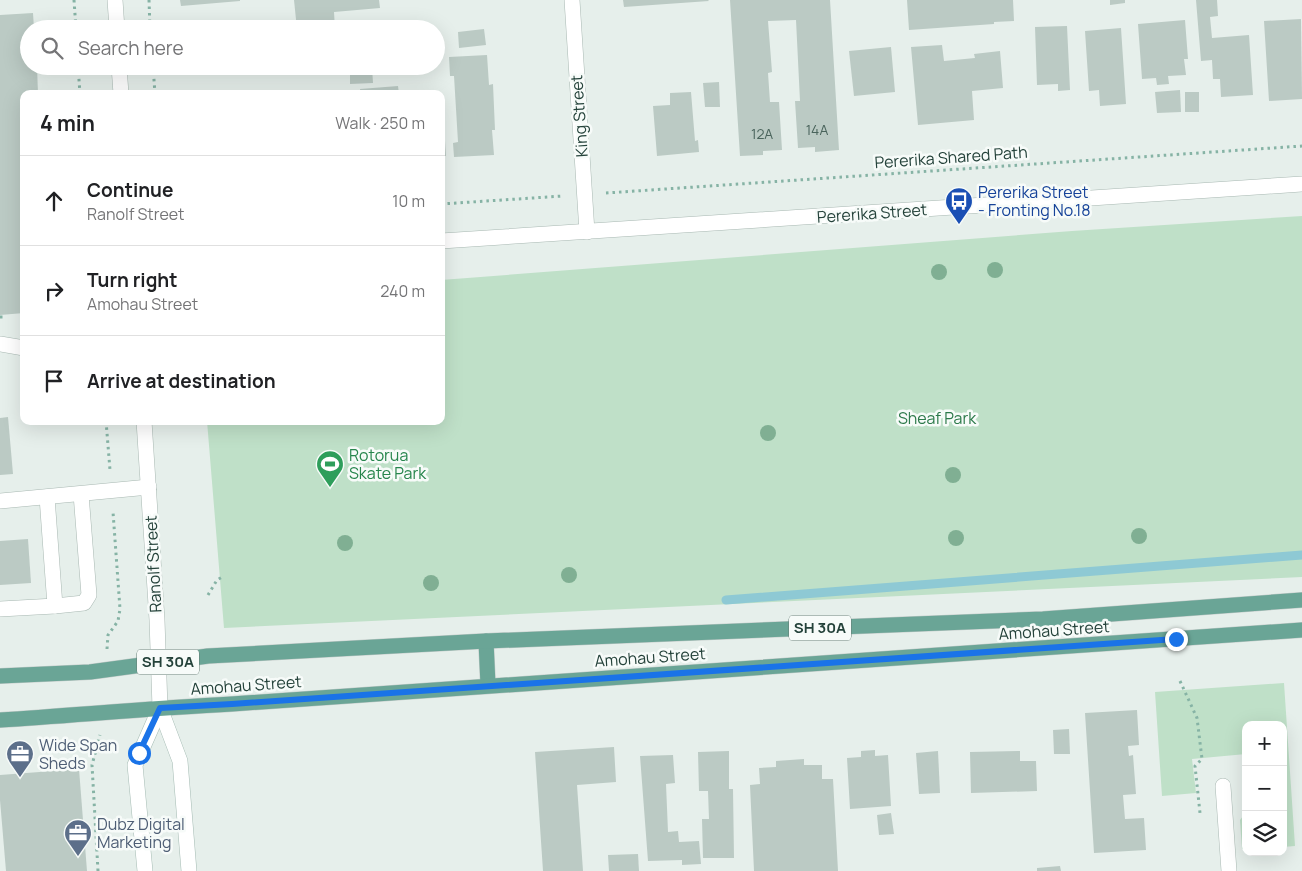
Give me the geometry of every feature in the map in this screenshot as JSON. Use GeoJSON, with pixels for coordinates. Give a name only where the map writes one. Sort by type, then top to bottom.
{"type":"FeatureCollection","features":[{"type":"Feature","properties":{"kind":"main road","name":"Amohau Street"},"geometry":{"type":"LineString","coordinates":[[0,676],[90,672],[208,656],[486,641],[1007,621],[1302,600]]}},
{"type":"Feature","properties":{"kind":"main road","name":"Amohau Street"},"geometry":{"type":"LineString","coordinates":[[0,720],[1302,630]]}},
{"type":"Feature","properties":{"kind":"main road"},"geometry":{"type":"LineString","coordinates":[[486,641],[488,685]]}},
{"type":"Feature","properties":{"kind":"street"},"geometry":{"type":"LineString","coordinates":[[115,0],[116,20]]}},
{"type":"Feature","properties":{"kind":"street","name":"King Street"},"geometry":{"type":"LineString","coordinates":[[572,0],[587,232]]}},
{"type":"Feature","properties":{"kind":"street"},"geometry":{"type":"LineString","coordinates":[[120,75],[121,90]]}},
{"type":"Feature","properties":{"kind":"street","name":"Pererika Street"},"geometry":{"type":"LineString","coordinates":[[445,242],[1302,184]]}},
{"type":"Feature","properties":{"kind":"street"},"geometry":{"type":"LineString","coordinates":[[0,344],[20,347]]}},
{"type":"Feature","properties":{"kind":"street","name":"Ranolf Street"},"geometry":{"type":"LineString","coordinates":[[144,425],[160,708],[180,761],[189,871]]}},
{"type":"Feature","properties":{"kind":"street"},"geometry":{"type":"LineString","coordinates":[[0,501],[149,487]]}},
{"type":"Feature","properties":{"kind":"street"},"geometry":{"type":"LineString","coordinates":[[0,609],[84,603],[89,595],[81,494]]}},
{"type":"Feature","properties":{"kind":"street"},"geometry":{"type":"LineString","coordinates":[[47,496],[55,606]]}},
{"type":"Feature","properties":{"kind":"street","name":"Ranolf Street"},"geometry":{"type":"LineString","coordinates":[[145,871],[135,765],[160,708]]}},
{"type":"Feature","properties":{"kind":"street"},"geometry":{"type":"LineString","coordinates":[[1223,786],[1229,871]]}},
{"type":"Feature","properties":{"kind":"path"},"geometry":{"type":"LineString","coordinates":[[74,0],[75,20]]}},
{"type":"Feature","properties":{"kind":"path"},"geometry":{"type":"LineString","coordinates":[[148,0],[149,20]]}},
{"type":"Feature","properties":{"kind":"path"},"geometry":{"type":"LineString","coordinates":[[79,75],[80,90]]}},
{"type":"Feature","properties":{"kind":"path"},"geometry":{"type":"LineString","coordinates":[[154,75],[155,90]]}},
{"type":"Feature","properties":{"kind":"path","name":"Pererika Shared Path"},"geometry":{"type":"LineString","coordinates":[[602,193],[1302,146]]}},
{"type":"Feature","properties":{"kind":"path"},"geometry":{"type":"LineString","coordinates":[[445,204],[563,196]]}},
{"type":"Feature","properties":{"kind":"path"},"geometry":{"type":"LineString","coordinates":[[0,317],[5,317]]}},
{"type":"Feature","properties":{"kind":"path"},"geometry":{"type":"LineString","coordinates":[[106,425],[120,609],[118,621],[108,634],[107,647]]}},
{"type":"Feature","properties":{"kind":"path"},"geometry":{"type":"LineString","coordinates":[[208,594],[216,580],[224,576]]}},
{"type":"Feature","properties":{"kind":"path"},"geometry":{"type":"LineString","coordinates":[[1180,680],[1197,718],[1202,759],[1195,766],[1200,813]]}},
{"type":"Feature","properties":{"kind":"path"},"geometry":{"type":"LineString","coordinates":[[98,871],[92,766],[100,736]]}},
{"type":"Feature","properties":{"kind":"green space","name":"Sheaf Park"},"geometry":{"type":"Polygon","coordinates":[[[1302,216],[1302,577],[224,628],[207,425],[445,425],[445,280],[1072,231],[1302,216]]]}},
{"type":"Feature","properties":{"kind":"green space"},"geometry":{"type":"Polygon","coordinates":[[[1284,683],[1287,721],[1242,721],[1242,754],[1192,759],[1196,793],[1162,796],[1155,692],[1284,683]]]}},
{"type":"Feature","properties":{"kind":"green space"},"geometry":{"type":"Polygon","coordinates":[[[1287,727],[1295,846],[1287,847],[1287,727]]]}},
{"type":"Feature","properties":{"kind":"green space"},"geometry":{"type":"Polygon","coordinates":[[[1242,817],[1242,849],[1240,820],[1242,817]]]}},
{"type":"Feature","properties":{"kind":"building"},"geometry":{"type":"Polygon","coordinates":[[[180,0],[240,0],[240,1],[181,6],[180,0]]]}},
{"type":"Feature","properties":{"kind":"building"},"geometry":{"type":"Polygon","coordinates":[[[294,0],[379,0],[380,8],[334,12],[334,20],[296,20],[294,0]]]}},
{"type":"Feature","properties":{"kind":"building"},"geometry":{"type":"Polygon","coordinates":[[[623,0],[708,0],[709,1],[624,7],[623,0]]]}},
{"type":"Feature","properties":{"kind":"building"},"geometry":{"type":"Polygon","coordinates":[[[730,0],[830,0],[839,150],[815,152],[815,147],[798,148],[795,101],[800,101],[796,20],[768,21],[772,72],[768,73],[770,102],[779,102],[782,150],[763,151],[763,155],[740,156],[730,0]]]}},
{"type":"Feature","properties":{"kind":"building"},"geometry":{"type":"Polygon","coordinates":[[[907,0],[1013,0],[1014,21],[909,30],[907,0]]]}},
{"type":"Feature","properties":{"kind":"building"},"geometry":{"type":"Polygon","coordinates":[[[1110,0],[1125,0],[1125,3],[1110,5],[1110,0]]]}},
{"type":"Feature","properties":{"kind":"building"},"geometry":{"type":"Polygon","coordinates":[[[1196,0],[1217,0],[1218,16],[1210,17],[1212,38],[1249,35],[1253,95],[1221,97],[1220,79],[1213,79],[1212,60],[1201,61],[1196,0]]]}},
{"type":"Feature","properties":{"kind":"building"},"geometry":{"type":"Polygon","coordinates":[[[33,13],[33,20],[20,20],[20,75],[37,75],[38,90],[20,90],[20,313],[0,315],[0,15],[33,13]]]}},
{"type":"Feature","properties":{"kind":"building"},"geometry":{"type":"Polygon","coordinates":[[[1301,19],[1302,99],[1269,101],[1264,21],[1301,19]]]}},
{"type":"Feature","properties":{"kind":"building"},"geometry":{"type":"Polygon","coordinates":[[[1185,20],[1188,59],[1184,59],[1186,75],[1168,76],[1169,84],[1157,85],[1156,78],[1142,79],[1138,24],[1185,20]]]}},
{"type":"Feature","properties":{"kind":"building"},"geometry":{"type":"Polygon","coordinates":[[[1067,26],[1070,90],[1058,91],[1058,84],[1037,85],[1035,27],[1067,26]]]}},
{"type":"Feature","properties":{"kind":"building"},"geometry":{"type":"Polygon","coordinates":[[[1121,28],[1126,104],[1100,106],[1099,90],[1089,91],[1085,31],[1121,28]]]}},
{"type":"Feature","properties":{"kind":"building"},"geometry":{"type":"Polygon","coordinates":[[[484,29],[486,45],[459,48],[458,32],[484,29]]]}},
{"type":"Feature","properties":{"kind":"building"},"geometry":{"type":"Polygon","coordinates":[[[942,45],[944,61],[975,58],[974,54],[1000,51],[1003,88],[972,91],[974,120],[918,125],[911,47],[942,45]]]}},
{"type":"Feature","properties":{"kind":"building"},"geometry":{"type":"Polygon","coordinates":[[[891,47],[895,92],[854,96],[849,51],[891,47]]]}},
{"type":"Feature","properties":{"kind":"building"},"geometry":{"type":"Polygon","coordinates":[[[487,55],[489,85],[493,84],[495,130],[492,130],[494,155],[454,157],[453,143],[458,142],[454,76],[450,76],[449,57],[487,55]]]}},
{"type":"Feature","properties":{"kind":"building"},"geometry":{"type":"Polygon","coordinates":[[[350,75],[373,75],[373,83],[350,84],[350,75]]]}},
{"type":"Feature","properties":{"kind":"building"},"geometry":{"type":"Polygon","coordinates":[[[719,82],[720,107],[705,107],[703,83],[719,82]]]}},
{"type":"Feature","properties":{"kind":"building"},"geometry":{"type":"Polygon","coordinates":[[[398,86],[398,90],[360,90],[398,86]]]}},
{"type":"Feature","properties":{"kind":"building"},"geometry":{"type":"Polygon","coordinates":[[[1180,90],[1181,112],[1157,113],[1155,92],[1180,90]]]}},
{"type":"Feature","properties":{"kind":"building"},"geometry":{"type":"Polygon","coordinates":[[[691,92],[695,141],[698,140],[699,152],[657,156],[653,106],[670,105],[670,93],[691,92]]]}},
{"type":"Feature","properties":{"kind":"building"},"geometry":{"type":"Polygon","coordinates":[[[1185,92],[1199,92],[1199,112],[1185,112],[1185,92]]]}},
{"type":"Feature","properties":{"kind":"building"},"geometry":{"type":"Polygon","coordinates":[[[8,417],[13,474],[0,475],[0,418],[8,417]]]}},
{"type":"Feature","properties":{"kind":"building"},"geometry":{"type":"Polygon","coordinates":[[[28,539],[31,583],[0,585],[0,541],[28,539]]]}},
{"type":"Feature","properties":{"kind":"building"},"geometry":{"type":"Polygon","coordinates":[[[1137,710],[1139,745],[1128,746],[1129,756],[1133,755],[1136,794],[1123,795],[1125,819],[1144,818],[1146,850],[1094,853],[1085,713],[1137,710]]]}},
{"type":"Feature","properties":{"kind":"building"},"geometry":{"type":"Polygon","coordinates":[[[1069,729],[1070,754],[1054,754],[1053,730],[1069,729]]]}},
{"type":"Feature","properties":{"kind":"building"},"geometry":{"type":"Polygon","coordinates":[[[614,747],[616,782],[577,785],[583,871],[543,871],[535,752],[614,747]]]}},
{"type":"Feature","properties":{"kind":"building"},"geometry":{"type":"Polygon","coordinates":[[[875,750],[875,756],[888,755],[891,806],[850,809],[847,758],[861,757],[861,751],[875,750]]]}},
{"type":"Feature","properties":{"kind":"building"},"geometry":{"type":"Polygon","coordinates":[[[729,751],[729,789],[733,789],[734,858],[703,858],[702,819],[709,819],[708,791],[699,791],[698,752],[729,751]]]}},
{"type":"Feature","properties":{"kind":"building"},"geometry":{"type":"Polygon","coordinates":[[[938,751],[940,793],[919,794],[916,753],[938,751]]]}},
{"type":"Feature","properties":{"kind":"building"},"geometry":{"type":"Polygon","coordinates":[[[1020,751],[1020,761],[1036,761],[1037,791],[971,793],[970,752],[1020,751]]]}},
{"type":"Feature","properties":{"kind":"building"},"geometry":{"type":"Polygon","coordinates":[[[673,755],[675,783],[666,784],[668,832],[678,831],[679,842],[699,841],[701,864],[682,865],[682,860],[648,861],[640,756],[673,755]]]}},
{"type":"Feature","properties":{"kind":"building"},"geometry":{"type":"Polygon","coordinates":[[[804,759],[804,765],[822,765],[822,779],[833,779],[838,871],[754,871],[750,785],[760,784],[759,768],[776,767],[776,761],[804,759]]]}},
{"type":"Feature","properties":{"kind":"building"},"geometry":{"type":"Polygon","coordinates":[[[79,769],[87,871],[6,871],[0,800],[0,775],[79,769]]]}},
{"type":"Feature","properties":{"kind":"building"},"geometry":{"type":"Polygon","coordinates":[[[891,813],[894,834],[879,835],[877,815],[891,813]]]}},
{"type":"Feature","properties":{"kind":"building"},"geometry":{"type":"Polygon","coordinates":[[[638,854],[639,871],[609,871],[608,855],[638,854]]]}},
{"type":"Feature","properties":{"kind":"building"},"geometry":{"type":"Polygon","coordinates":[[[1060,866],[1061,871],[1037,871],[1037,868],[1060,866]]]}},
{"type":"Feature","properties":{"kind":"waterway"},"geometry":{"type":"LineString","coordinates":[[726,600],[1302,555]]}},
{"type":"Feature","properties":{"kind":"place","name":"Pererika Street - Fronting No.18"},"geometry":{"type":"Point","coordinates":[959,225]}},
{"type":"Feature","properties":{"kind":"place","name":"Rotorua Skate Park"},"geometry":{"type":"Point","coordinates":[330,488]}},
{"type":"Feature","properties":{"kind":"place","name":"Wide Span Sheds"},"geometry":{"type":"Point","coordinates":[20,778]}},
{"type":"Feature","properties":{"kind":"place","name":"Dubz Digital Marketing"},"geometry":{"type":"Point","coordinates":[78,857]}},
{"type":"Feature","properties":{"kind":"route"},"geometry":{"type":"LineString","coordinates":[[139,753],[160,708],[1176,639]]}}]}
